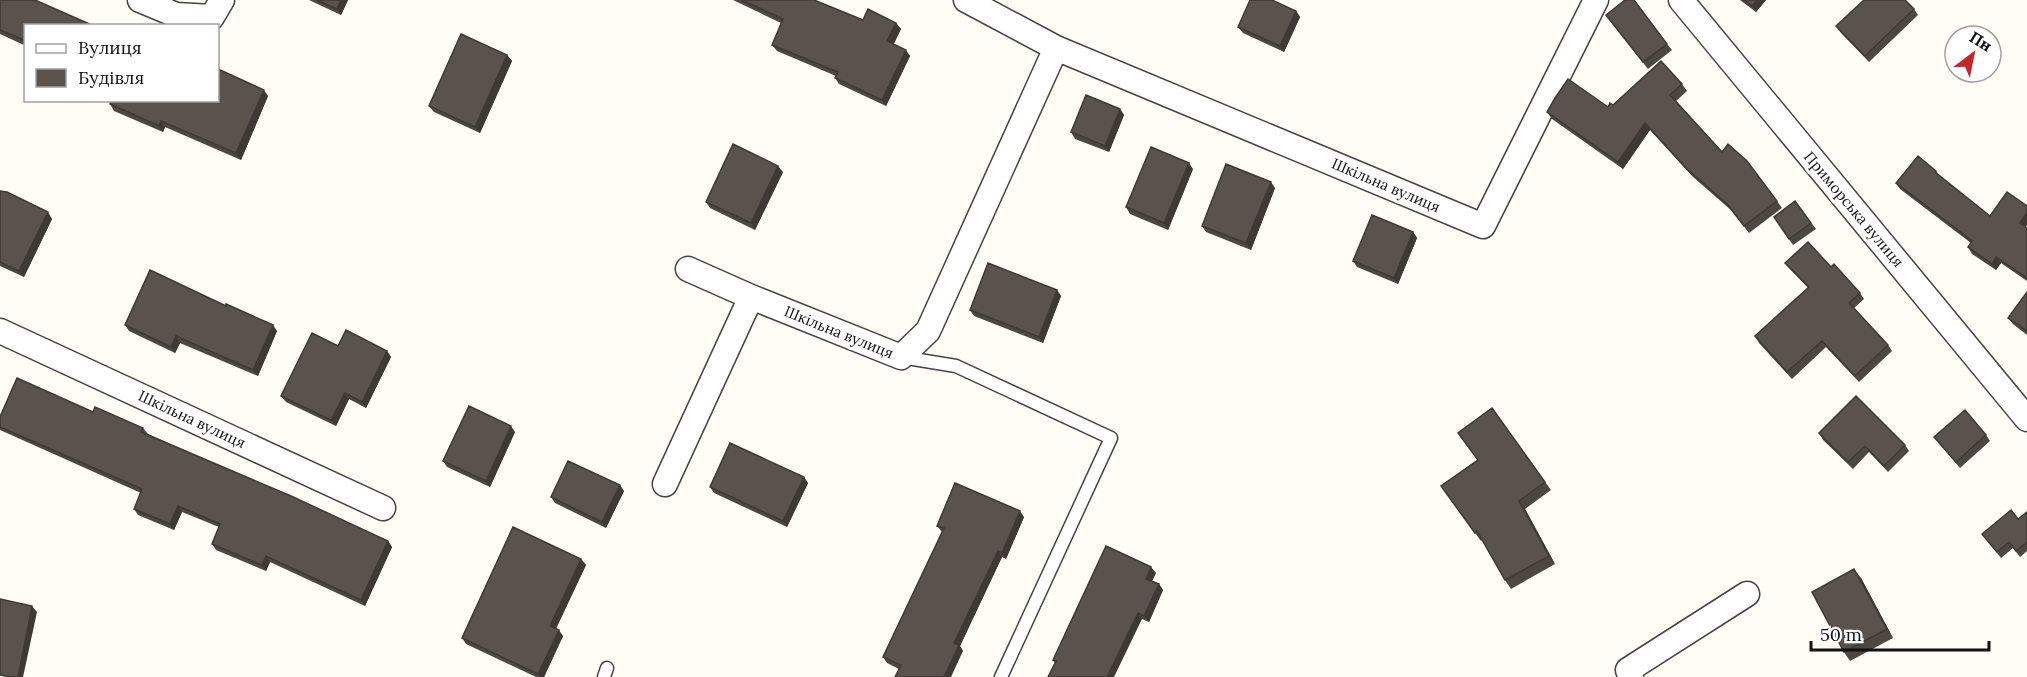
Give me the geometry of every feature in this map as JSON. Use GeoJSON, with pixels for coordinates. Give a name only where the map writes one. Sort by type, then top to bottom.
{"type":"FeatureCollection","features":[{"type":"Feature","properties":{"kind":"street"},"geometry":{"type":"LineString","coordinates":[[140,0],[176,15],[212,17],[222,0]]}},
{"type":"Feature","properties":{"kind":"street","name":"Шкільна вулиця"},"geometry":{"type":"LineString","coordinates":[[966,0],[1056,48],[1482,226],[1596,0]]}},
{"type":"Feature","properties":{"kind":"street","name":"Приморська вулиця"},"geometry":{"type":"LineString","coordinates":[[1681,0],[2027,418]]}},
{"type":"Feature","properties":{"kind":"street","name":"Шкільна вулиця"},"geometry":{"type":"LineString","coordinates":[[688,269],[751,297],[901,357],[928,331],[1056,48]]}},
{"type":"Feature","properties":{"kind":"street"},"geometry":{"type":"LineString","coordinates":[[665,484],[751,297]]}},
{"type":"Feature","properties":{"kind":"street","name":"Шкільна вулиця"},"geometry":{"type":"LineString","coordinates":[[0,331],[383,508]]}},
{"type":"Feature","properties":{"kind":"street"},"geometry":{"type":"LineString","coordinates":[[1631,677],[1628,670],[1747,594]]}},
{"type":"Feature","properties":{"kind":"lane"},"geometry":{"type":"LineString","coordinates":[[901,357],[956,366],[1112,438],[1001,677]]}},
{"type":"Feature","properties":{"kind":"building"},"geometry":{"type":"Polygon","coordinates":[[[0,0],[35,0],[89,24],[24,24],[24,40],[0,30],[0,0]]]}},
{"type":"Feature","properties":{"kind":"building"},"geometry":{"type":"Polygon","coordinates":[[[317,0],[341,0],[337,9],[317,0]]]}},
{"type":"Feature","properties":{"kind":"building"},"geometry":{"type":"Polygon","coordinates":[[[742,0],[814,0],[863,20],[868,9],[896,23],[887,41],[906,50],[882,100],[835,78],[838,72],[772,45],[783,19],[742,0]]]}},
{"type":"Feature","properties":{"kind":"building"},"geometry":{"type":"Polygon","coordinates":[[[1250,0],[1272,0],[1296,11],[1280,46],[1238,27],[1250,0]]]}},
{"type":"Feature","properties":{"kind":"building"},"geometry":{"type":"Polygon","coordinates":[[[1625,0],[1634,0],[1667,44],[1643,62],[1606,15],[1625,0]]]}},
{"type":"Feature","properties":{"kind":"building"},"geometry":{"type":"Polygon","coordinates":[[[1744,0],[1757,0],[1752,6],[1744,0]]]}},
{"type":"Feature","properties":{"kind":"building"},"geometry":{"type":"Polygon","coordinates":[[[1864,0],[1905,0],[1914,9],[1865,56],[1836,26],[1864,0]]]}},
{"type":"Feature","properties":{"kind":"building"},"geometry":{"type":"Polygon","coordinates":[[[461,34],[507,55],[475,127],[429,106],[461,34]]]}},
{"type":"Feature","properties":{"kind":"building"},"geometry":{"type":"Polygon","coordinates":[[[1661,61],[1682,84],[1670,95],[1722,152],[1728,144],[1747,161],[1777,201],[1744,226],[1727,204],[1687,169],[1645,123],[1618,162],[1547,112],[1568,79],[1608,107],[1661,61]]]}},
{"type":"Feature","properties":{"kind":"building"},"geometry":{"type":"Polygon","coordinates":[[[219,69],[264,90],[236,153],[161,121],[159,126],[110,104],[111,102],[219,102],[219,69]]]}},
{"type":"Feature","properties":{"kind":"building"},"geometry":{"type":"Polygon","coordinates":[[[1086,95],[1120,109],[1105,146],[1071,132],[1086,95]]]}},
{"type":"Feature","properties":{"kind":"building"},"geometry":{"type":"Polygon","coordinates":[[[733,144],[778,166],[751,223],[706,202],[733,144]]]}},
{"type":"Feature","properties":{"kind":"building"},"geometry":{"type":"Polygon","coordinates":[[[1151,147],[1189,163],[1164,223],[1126,207],[1151,147]]]}},
{"type":"Feature","properties":{"kind":"building"},"geometry":{"type":"Polygon","coordinates":[[[1918,156],[1990,216],[2007,192],[2027,206],[2027,212],[2020,223],[2027,228],[2027,278],[1996,257],[1992,264],[1968,247],[1972,241],[1896,183],[1918,156]]]}},
{"type":"Feature","properties":{"kind":"building"},"geometry":{"type":"Polygon","coordinates":[[[1226,164],[1271,182],[1246,243],[1202,226],[1226,164]]]}},
{"type":"Feature","properties":{"kind":"building"},"geometry":{"type":"Polygon","coordinates":[[[0,191],[7,192],[48,212],[19,271],[0,262],[0,191]]]}},
{"type":"Feature","properties":{"kind":"building"},"geometry":{"type":"Polygon","coordinates":[[[1795,201],[1811,223],[1789,239],[1774,217],[1795,201]]]}},
{"type":"Feature","properties":{"kind":"building"},"geometry":{"type":"Polygon","coordinates":[[[1372,215],[1413,232],[1394,278],[1353,261],[1372,215]]]}},
{"type":"Feature","properties":{"kind":"building"},"geometry":{"type":"Polygon","coordinates":[[[1808,242],[1831,267],[1834,264],[1860,293],[1849,303],[1888,345],[1855,376],[1822,341],[1787,372],[1755,336],[1809,287],[1785,263],[1808,242]]]}},
{"type":"Feature","properties":{"kind":"building"},"geometry":{"type":"Polygon","coordinates":[[[988,263],[1057,290],[1039,337],[970,310],[988,263]]]}},
{"type":"Feature","properties":{"kind":"building"},"geometry":{"type":"Polygon","coordinates":[[[150,270],[226,306],[226,304],[273,325],[253,370],[176,336],[171,347],[125,325],[150,270]]]}},
{"type":"Feature","properties":{"kind":"building"},"geometry":{"type":"Polygon","coordinates":[[[2027,292],[2027,331],[2008,318],[2027,292]]]}},
{"type":"Feature","properties":{"kind":"building"},"geometry":{"type":"Polygon","coordinates":[[[346,330],[387,351],[362,402],[345,393],[331,420],[281,396],[312,333],[338,346],[346,330]]]}},
{"type":"Feature","properties":{"kind":"building"},"geometry":{"type":"Polygon","coordinates":[[[17,378],[93,412],[95,407],[143,428],[141,432],[291,496],[388,541],[361,600],[266,556],[262,565],[212,544],[220,524],[178,506],[170,524],[134,509],[142,489],[0,427],[0,417],[17,378]]]}},
{"type":"Feature","properties":{"kind":"building"},"geometry":{"type":"Polygon","coordinates":[[[1856,396],[1905,445],[1884,466],[1865,446],[1848,462],[1819,433],[1856,396]]]}},
{"type":"Feature","properties":{"kind":"building"},"geometry":{"type":"Polygon","coordinates":[[[469,406],[511,426],[486,481],[443,461],[469,406]]]}},
{"type":"Feature","properties":{"kind":"building"},"geometry":{"type":"Polygon","coordinates":[[[1492,408],[1545,482],[1519,501],[1549,556],[1505,580],[1477,531],[1475,533],[1441,486],[1478,460],[1458,433],[1492,408]]]}},
{"type":"Feature","properties":{"kind":"building"},"geometry":{"type":"Polygon","coordinates":[[[1965,410],[1986,435],[1956,462],[1934,437],[1965,410]]]}},
{"type":"Feature","properties":{"kind":"building"},"geometry":{"type":"Polygon","coordinates":[[[730,443],[804,477],[783,521],[710,487],[730,443]]]}},
{"type":"Feature","properties":{"kind":"building"},"geometry":{"type":"Polygon","coordinates":[[[568,461],[620,485],[602,522],[551,497],[568,461]]]}},
{"type":"Feature","properties":{"kind":"building"},"geometry":{"type":"Polygon","coordinates":[[[955,483],[1020,511],[1002,553],[998,551],[954,643],[959,645],[944,677],[895,677],[901,665],[883,657],[944,528],[937,526],[955,483]]]}},
{"type":"Feature","properties":{"kind":"building"},"geometry":{"type":"Polygon","coordinates":[[[2011,510],[2018,519],[2027,512],[2027,542],[2016,551],[2009,542],[1997,552],[1982,534],[2011,510]]]}},
{"type":"Feature","properties":{"kind":"building"},"geometry":{"type":"Polygon","coordinates":[[[513,527],[581,559],[550,626],[559,630],[538,674],[462,638],[513,527]]]}},
{"type":"Feature","properties":{"kind":"building"},"geometry":{"type":"Polygon","coordinates":[[[1106,546],[1151,567],[1146,579],[1159,584],[1144,616],[1138,613],[1107,677],[1048,677],[1056,661],[1053,660],[1106,546]]]}},
{"type":"Feature","properties":{"kind":"building"},"geometry":{"type":"Polygon","coordinates":[[[1854,569],[1887,629],[1844,652],[1812,592],[1854,569]]]}},
{"type":"Feature","properties":{"kind":"building"},"geometry":{"type":"Polygon","coordinates":[[[0,599],[32,606],[18,677],[0,675],[0,599]]]}}]}
